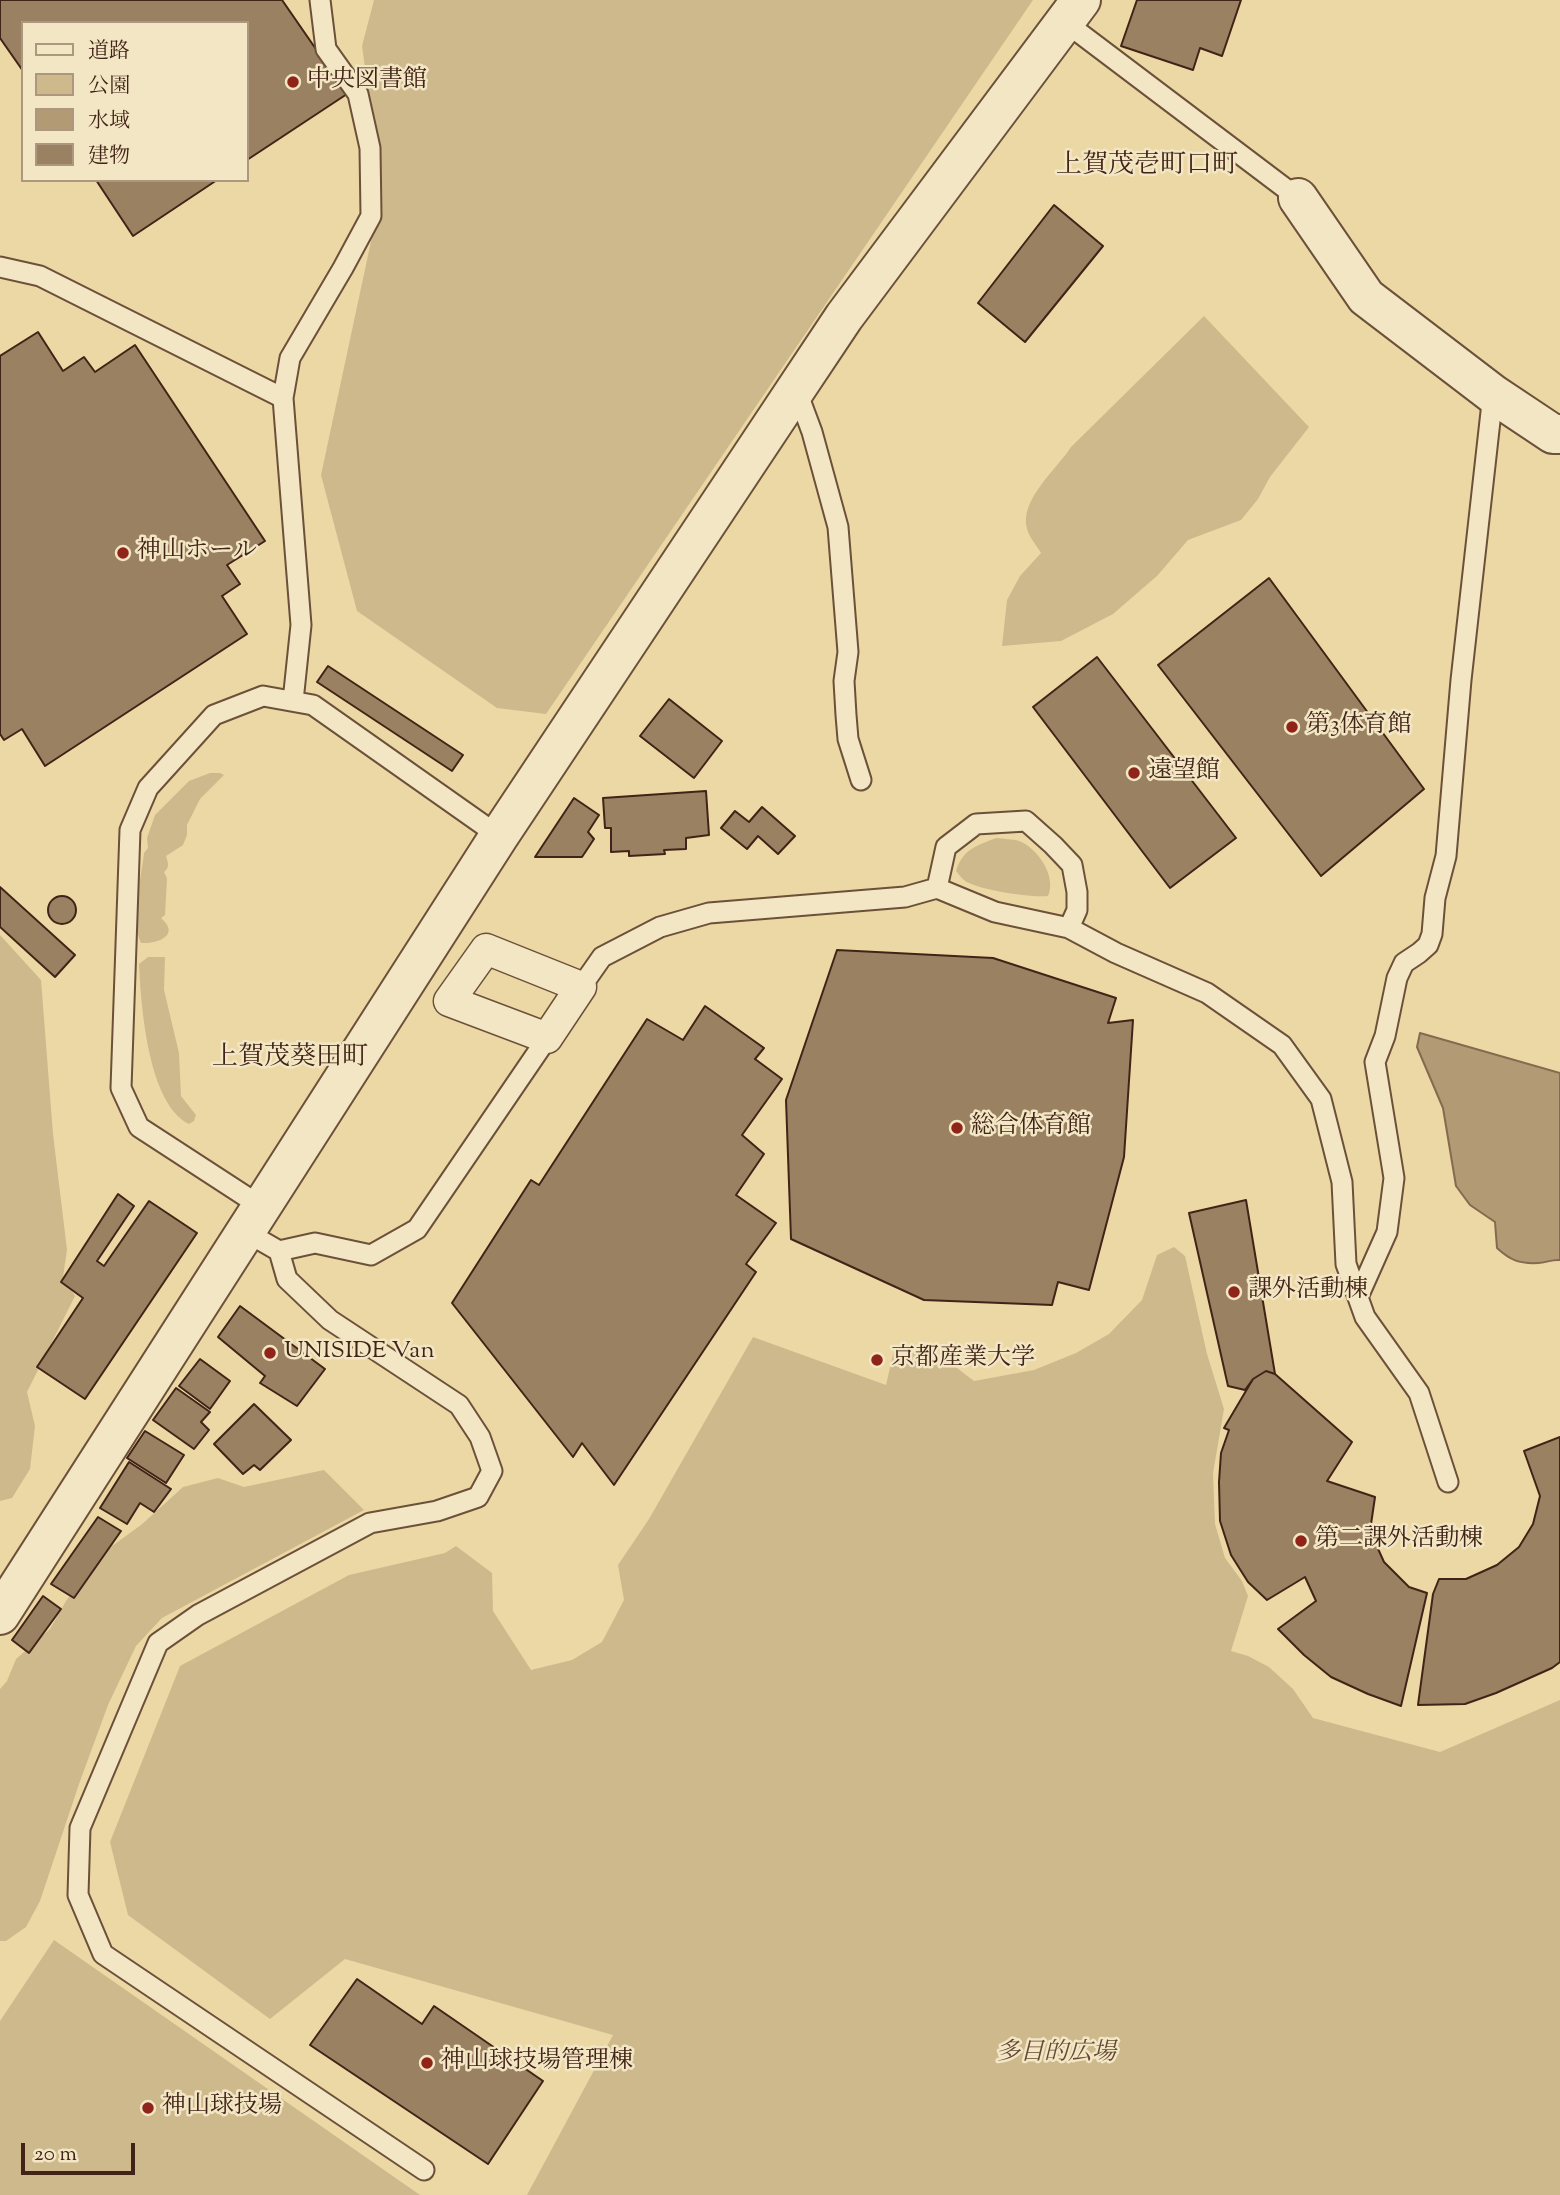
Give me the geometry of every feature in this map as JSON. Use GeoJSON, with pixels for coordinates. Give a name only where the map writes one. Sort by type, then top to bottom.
{"type":"FeatureCollection","features":[{"type":"Feature","properties":{"kind":"street"},"geometry":{"type":"LineString","coordinates":[[0,1615],[499,836],[844,317],[1073,11]]}},
{"type":"Feature","properties":{"kind":"street"},"geometry":{"type":"LineString","coordinates":[[1298,198],[1366,297],[1493,394],[1553,434],[1560,435]]}},
{"type":"Feature","properties":{"kind":"street"},"geometry":{"type":"LineString","coordinates":[[486,949],[581,987],[547,1038],[449,1001],[486,949]]}},
{"type":"Feature","properties":{"kind":"lane"},"geometry":{"type":"LineString","coordinates":[[293,701],[301,625],[283,398],[290,358],[371,216],[370,148],[358,94],[326,49],[320,0]]}},
{"type":"Feature","properties":{"kind":"lane"},"geometry":{"type":"LineString","coordinates":[[1073,11],[1298,198]]}},
{"type":"Feature","properties":{"kind":"lane"},"geometry":{"type":"LineString","coordinates":[[0,267],[40,276],[283,398]]}},
{"type":"Feature","properties":{"kind":"lane"},"geometry":{"type":"LineString","coordinates":[[796,389],[816,443],[838,527],[848,652],[845,681],[848,739],[860,780]]}},
{"type":"Feature","properties":{"kind":"lane"},"geometry":{"type":"LineString","coordinates":[[1358,1297],[1387,1232],[1394,1178],[1376,1062],[1385,1036],[1397,978],[1404,963],[1428,945],[1432,934],[1435,898],[1446,856],[1461,680],[1493,394]]}},
{"type":"Feature","properties":{"kind":"lane"},"geometry":{"type":"LineString","coordinates":[[424,2170],[103,1954],[78,1895],[80,1828],[158,1643],[198,1615],[370,1523],[437,1511],[478,1497],[492,1471],[480,1437],[458,1405],[330,1320],[287,1279],[279,1251],[254,1219],[139,1127],[121,1088],[130,830],[148,788],[214,715],[263,696],[313,705],[499,836]]}},
{"type":"Feature","properties":{"kind":"lane"},"geometry":{"type":"LineString","coordinates":[[937,888],[946,847],[976,824],[1026,821],[1072,865],[1077,911],[1069,928]]}},
{"type":"Feature","properties":{"kind":"lane"},"geometry":{"type":"LineString","coordinates":[[581,987],[602,957],[660,927],[709,914],[905,897],[937,888],[995,912],[1069,928],[1116,953],[1207,993],[1282,1045],[1321,1099],[1342,1182],[1346,1264],[1366,1317],[1419,1393],[1448,1482]]}},
{"type":"Feature","properties":{"kind":"lane"},"geometry":{"type":"LineString","coordinates":[[279,1251],[315,1243],[371,1255],[417,1229],[547,1038]]}},
{"type":"Feature","properties":{"kind":"green space"},"geometry":{"type":"Polygon","coordinates":[[[374,0],[1033,0],[546,714],[497,708],[357,611],[321,475],[382,190],[362,46],[374,0]]]}},
{"type":"Feature","properties":{"kind":"green space"},"geometry":{"type":"Polygon","coordinates":[[[1204,316],[1309,427],[1241,520],[1188,540],[1157,576],[1113,614],[1061,641],[1002,646],[1007,600],[1020,576],[1041,553],[1027,529],[1026,518],[1034,496],[1071,447],[1204,316]]]}},
{"type":"Feature","properties":{"kind":"green space"},"geometry":{"type":"Polygon","coordinates":[[[210,773],[224,775],[200,799],[187,825],[183,845],[166,856],[168,865],[164,872],[167,878],[165,915],[161,918],[167,924],[168,934],[154,942],[141,943],[136,922],[137,899],[144,853],[148,848],[147,838],[155,815],[189,781],[210,773]]]}},
{"type":"Feature","properties":{"kind":"green space"},"geometry":{"type":"Polygon","coordinates":[[[996,838],[1019,841],[1039,856],[1050,880],[1048,896],[992,890],[970,884],[962,878],[956,871],[966,853],[996,838]]]}},
{"type":"Feature","properties":{"kind":"green space"},"geometry":{"type":"Polygon","coordinates":[[[0,935],[41,980],[53,1134],[67,1250],[63,1277],[75,1296],[27,1392],[35,1426],[30,1469],[12,1498],[0,1501],[0,935]]]}},
{"type":"Feature","properties":{"kind":"green space"},"geometry":{"type":"Polygon","coordinates":[[[148,957],[165,957],[164,990],[179,1053],[181,1096],[196,1115],[194,1121],[189,1124],[175,1113],[164,1096],[149,1052],[139,964],[148,957]]]}},
{"type":"Feature","properties":{"kind":"green space","name":"多目的広場"},"geometry":{"type":"Polygon","coordinates":[[[1174,1247],[1185,1256],[1207,1354],[1224,1409],[1213,1473],[1215,1524],[1225,1558],[1242,1581],[1248,1596],[1231,1651],[1269,1667],[1293,1689],[1313,1718],[1440,1752],[1560,1700],[1560,2195],[527,2195],[613,2035],[345,1959],[270,2019],[128,1915],[110,1842],[180,1666],[349,1575],[445,1553],[456,1546],[492,1573],[493,1611],[531,1670],[572,1660],[602,1642],[624,1600],[618,1565],[649,1519],[753,1337],[886,1385],[895,1346],[948,1361],[974,1381],[1034,1370],[1076,1353],[1109,1334],[1142,1300],[1157,1255],[1174,1247]]]}},
{"type":"Feature","properties":{"kind":"green space"},"geometry":{"type":"Polygon","coordinates":[[[324,1470],[364,1510],[162,1618],[136,1646],[108,1705],[40,1901],[26,1927],[6,1941],[0,1941],[0,1689],[7,1681],[16,1659],[50,1629],[88,1570],[112,1546],[141,1525],[183,1487],[218,1478],[244,1487],[324,1470]]]}},
{"type":"Feature","properties":{"kind":"green space","name":"神山球技場"},"geometry":{"type":"Polygon","coordinates":[[[54,1940],[420,2195],[0,2195],[0,2021],[54,1940]]]}},
{"type":"Feature","properties":{"kind":"water"},"geometry":{"type":"Polygon","coordinates":[[[1420,1033],[1560,1073],[1560,1260],[1525,1263],[1506,1256],[1497,1248],[1495,1222],[1470,1205],[1456,1186],[1443,1108],[1417,1047],[1420,1033]]]}},
{"type":"Feature","properties":{"kind":"building","name":"中央図書館"},"geometry":{"type":"Polygon","coordinates":[[[0,0],[282,0],[347,94],[248,159],[248,21],[21,21],[21,68],[0,38],[0,0]]]}},
{"type":"Feature","properties":{"kind":"building"},"geometry":{"type":"Polygon","coordinates":[[[1137,0],[1241,0],[1222,56],[1200,48],[1193,70],[1121,46],[1137,0]]]}},
{"type":"Feature","properties":{"kind":"building"},"geometry":{"type":"Polygon","coordinates":[[[97,182],[214,182],[133,236],[97,182]]]}},
{"type":"Feature","properties":{"kind":"building"},"geometry":{"type":"Polygon","coordinates":[[[1054,205],[1103,246],[1025,342],[978,303],[1054,205]]]}},
{"type":"Feature","properties":{"kind":"building","name":"神山ホール"},"geometry":{"type":"Polygon","coordinates":[[[38,332],[63,371],[84,357],[95,372],[135,345],[265,541],[227,565],[240,584],[222,596],[247,634],[45,766],[22,729],[4,740],[0,734],[0,356],[38,332]]]}},
{"type":"Feature","properties":{"kind":"building","name":"第3体育館"},"geometry":{"type":"Polygon","coordinates":[[[1269,578],[1424,789],[1321,876],[1158,665],[1269,578]]]}},
{"type":"Feature","properties":{"kind":"building","name":"遠望館"},"geometry":{"type":"Polygon","coordinates":[[[1097,657],[1236,838],[1170,888],[1033,707],[1097,657]]]}},
{"type":"Feature","properties":{"kind":"building"},"geometry":{"type":"Polygon","coordinates":[[[328,666],[463,755],[452,771],[317,682],[328,666]]]}},
{"type":"Feature","properties":{"kind":"building"},"geometry":{"type":"Polygon","coordinates":[[[669,699],[722,741],[694,778],[640,736],[669,699]]]}},
{"type":"Feature","properties":{"kind":"building"},"geometry":{"type":"Polygon","coordinates":[[[706,791],[709,835],[686,838],[686,849],[664,850],[665,854],[629,856],[629,851],[611,852],[611,828],[605,828],[603,798],[706,791]]]}},
{"type":"Feature","properties":{"kind":"building"},"geometry":{"type":"Polygon","coordinates":[[[574,798],[599,815],[588,832],[594,839],[582,857],[535,857],[574,798]]]}},
{"type":"Feature","properties":{"kind":"building"},"geometry":{"type":"Polygon","coordinates":[[[762,807],[795,836],[778,854],[758,836],[747,849],[721,828],[735,811],[749,822],[762,807]]]}},
{"type":"Feature","properties":{"kind":"building"},"geometry":{"type":"Polygon","coordinates":[[[0,887],[75,955],[55,977],[0,927],[0,887]]]}},
{"type":"Feature","properties":{"kind":"building"},"geometry":{"type":"Polygon","coordinates":[[[62,896],[72,900],[76,910],[72,920],[62,924],[52,920],[48,910],[52,900],[62,896]]]}},
{"type":"Feature","properties":{"kind":"building","name":"総合体育館"},"geometry":{"type":"Polygon","coordinates":[[[837,950],[993,958],[1116,998],[1108,1023],[1133,1020],[1124,1157],[1089,1290],[1058,1282],[1052,1305],[924,1300],[791,1239],[786,1100],[837,950]]]}},
{"type":"Feature","properties":{"kind":"building"},"geometry":{"type":"Polygon","coordinates":[[[705,1006],[764,1048],[755,1059],[782,1079],[742,1135],[764,1154],[736,1195],[776,1223],[746,1264],[756,1272],[614,1485],[582,1443],[573,1457],[452,1303],[531,1180],[539,1185],[647,1019],[683,1040],[705,1006]]]}},
{"type":"Feature","properties":{"kind":"building"},"geometry":{"type":"Polygon","coordinates":[[[118,1194],[134,1206],[97,1261],[104,1266],[149,1201],[197,1233],[85,1399],[37,1367],[83,1298],[61,1282],[118,1194]]]}},
{"type":"Feature","properties":{"kind":"building","name":"課外活動棟"},"geometry":{"type":"Polygon","coordinates":[[[1246,1200],[1275,1374],[1266,1371],[1253,1379],[1245,1390],[1228,1386],[1189,1213],[1246,1200]]]}},
{"type":"Feature","properties":{"kind":"building","name":"UNISIDE Van"},"geometry":{"type":"Polygon","coordinates":[[[240,1306],[325,1369],[297,1406],[260,1383],[265,1376],[218,1337],[240,1306]]]}},
{"type":"Feature","properties":{"kind":"building"},"geometry":{"type":"Polygon","coordinates":[[[200,1359],[230,1381],[210,1409],[179,1386],[200,1359]]]}},
{"type":"Feature","properties":{"kind":"building","name":"第二課外活動棟"},"geometry":{"type":"Polygon","coordinates":[[[1266,1371],[1275,1374],[1352,1442],[1327,1481],[1375,1497],[1370,1531],[1384,1562],[1409,1587],[1427,1593],[1401,1706],[1331,1677],[1278,1629],[1316,1601],[1305,1577],[1267,1600],[1248,1582],[1231,1555],[1220,1521],[1221,1453],[1229,1430],[1224,1428],[1253,1379],[1266,1371]]]}},
{"type":"Feature","properties":{"kind":"building"},"geometry":{"type":"Polygon","coordinates":[[[176,1388],[210,1412],[201,1422],[209,1430],[194,1449],[153,1420],[176,1388]]]}},
{"type":"Feature","properties":{"kind":"building"},"geometry":{"type":"Polygon","coordinates":[[[254,1404],[291,1440],[260,1470],[254,1465],[243,1474],[214,1444],[254,1404]]]}},
{"type":"Feature","properties":{"kind":"building"},"geometry":{"type":"Polygon","coordinates":[[[145,1431],[184,1455],[166,1483],[127,1458],[145,1431]]]}},
{"type":"Feature","properties":{"kind":"building"},"geometry":{"type":"Polygon","coordinates":[[[1560,1437],[1560,1662],[1496,1693],[1465,1704],[1418,1705],[1433,1594],[1439,1579],[1466,1579],[1497,1565],[1519,1547],[1533,1524],[1540,1496],[1524,1451],[1560,1437]]]}},
{"type":"Feature","properties":{"kind":"building"},"geometry":{"type":"Polygon","coordinates":[[[129,1462],[171,1489],[154,1512],[140,1503],[127,1524],[100,1508],[129,1462]]]}},
{"type":"Feature","properties":{"kind":"building"},"geometry":{"type":"Polygon","coordinates":[[[98,1517],[121,1531],[74,1598],[51,1584],[98,1517]]]}},
{"type":"Feature","properties":{"kind":"building"},"geometry":{"type":"Polygon","coordinates":[[[43,1596],[61,1609],[29,1653],[12,1640],[43,1596]]]}},
{"type":"Feature","properties":{"kind":"building","name":"神山球技場管理棟"},"geometry":{"type":"Polygon","coordinates":[[[357,1979],[422,2024],[434,2006],[543,2081],[488,2164],[310,2045],[357,1979]]]}},
{"type":"Feature","properties":{"kind":"place","name":"中央図書館"},"geometry":{"type":"Point","coordinates":[293,82]}},
{"type":"Feature","properties":{"kind":"place","name":"神山ホール"},"geometry":{"type":"Point","coordinates":[123,553]}},
{"type":"Feature","properties":{"kind":"place","name":"第3体育館"},"geometry":{"type":"Point","coordinates":[1292,727]}},
{"type":"Feature","properties":{"kind":"place","name":"遠望館"},"geometry":{"type":"Point","coordinates":[1134,773]}},
{"type":"Feature","properties":{"kind":"place","name":"総合体育館"},"geometry":{"type":"Point","coordinates":[957,1128]}},
{"type":"Feature","properties":{"kind":"place","name":"課外活動棟"},"geometry":{"type":"Point","coordinates":[1234,1292]}},
{"type":"Feature","properties":{"kind":"place","name":"UNISIDE Van"},"geometry":{"type":"Point","coordinates":[270,1353]}},
{"type":"Feature","properties":{"kind":"place","name":"京都産業大学"},"geometry":{"type":"Point","coordinates":[877,1360]}},
{"type":"Feature","properties":{"kind":"place","name":"第二課外活動棟"},"geometry":{"type":"Point","coordinates":[1301,1541]}},
{"type":"Feature","properties":{"kind":"place","name":"神山球技場管理棟"},"geometry":{"type":"Point","coordinates":[427,2063]}},
{"type":"Feature","properties":{"kind":"place","name":"神山球技場"},"geometry":{"type":"Point","coordinates":[148,2108]}},
{"type":"Feature","properties":{"kind":"district","name":"上賀茂壱町口町"},"geometry":{"type":"Point","coordinates":[1147,168]}},
{"type":"Feature","properties":{"kind":"district","name":"上賀茂葵田町"},"geometry":{"type":"Point","coordinates":[290,1060]}}]}
